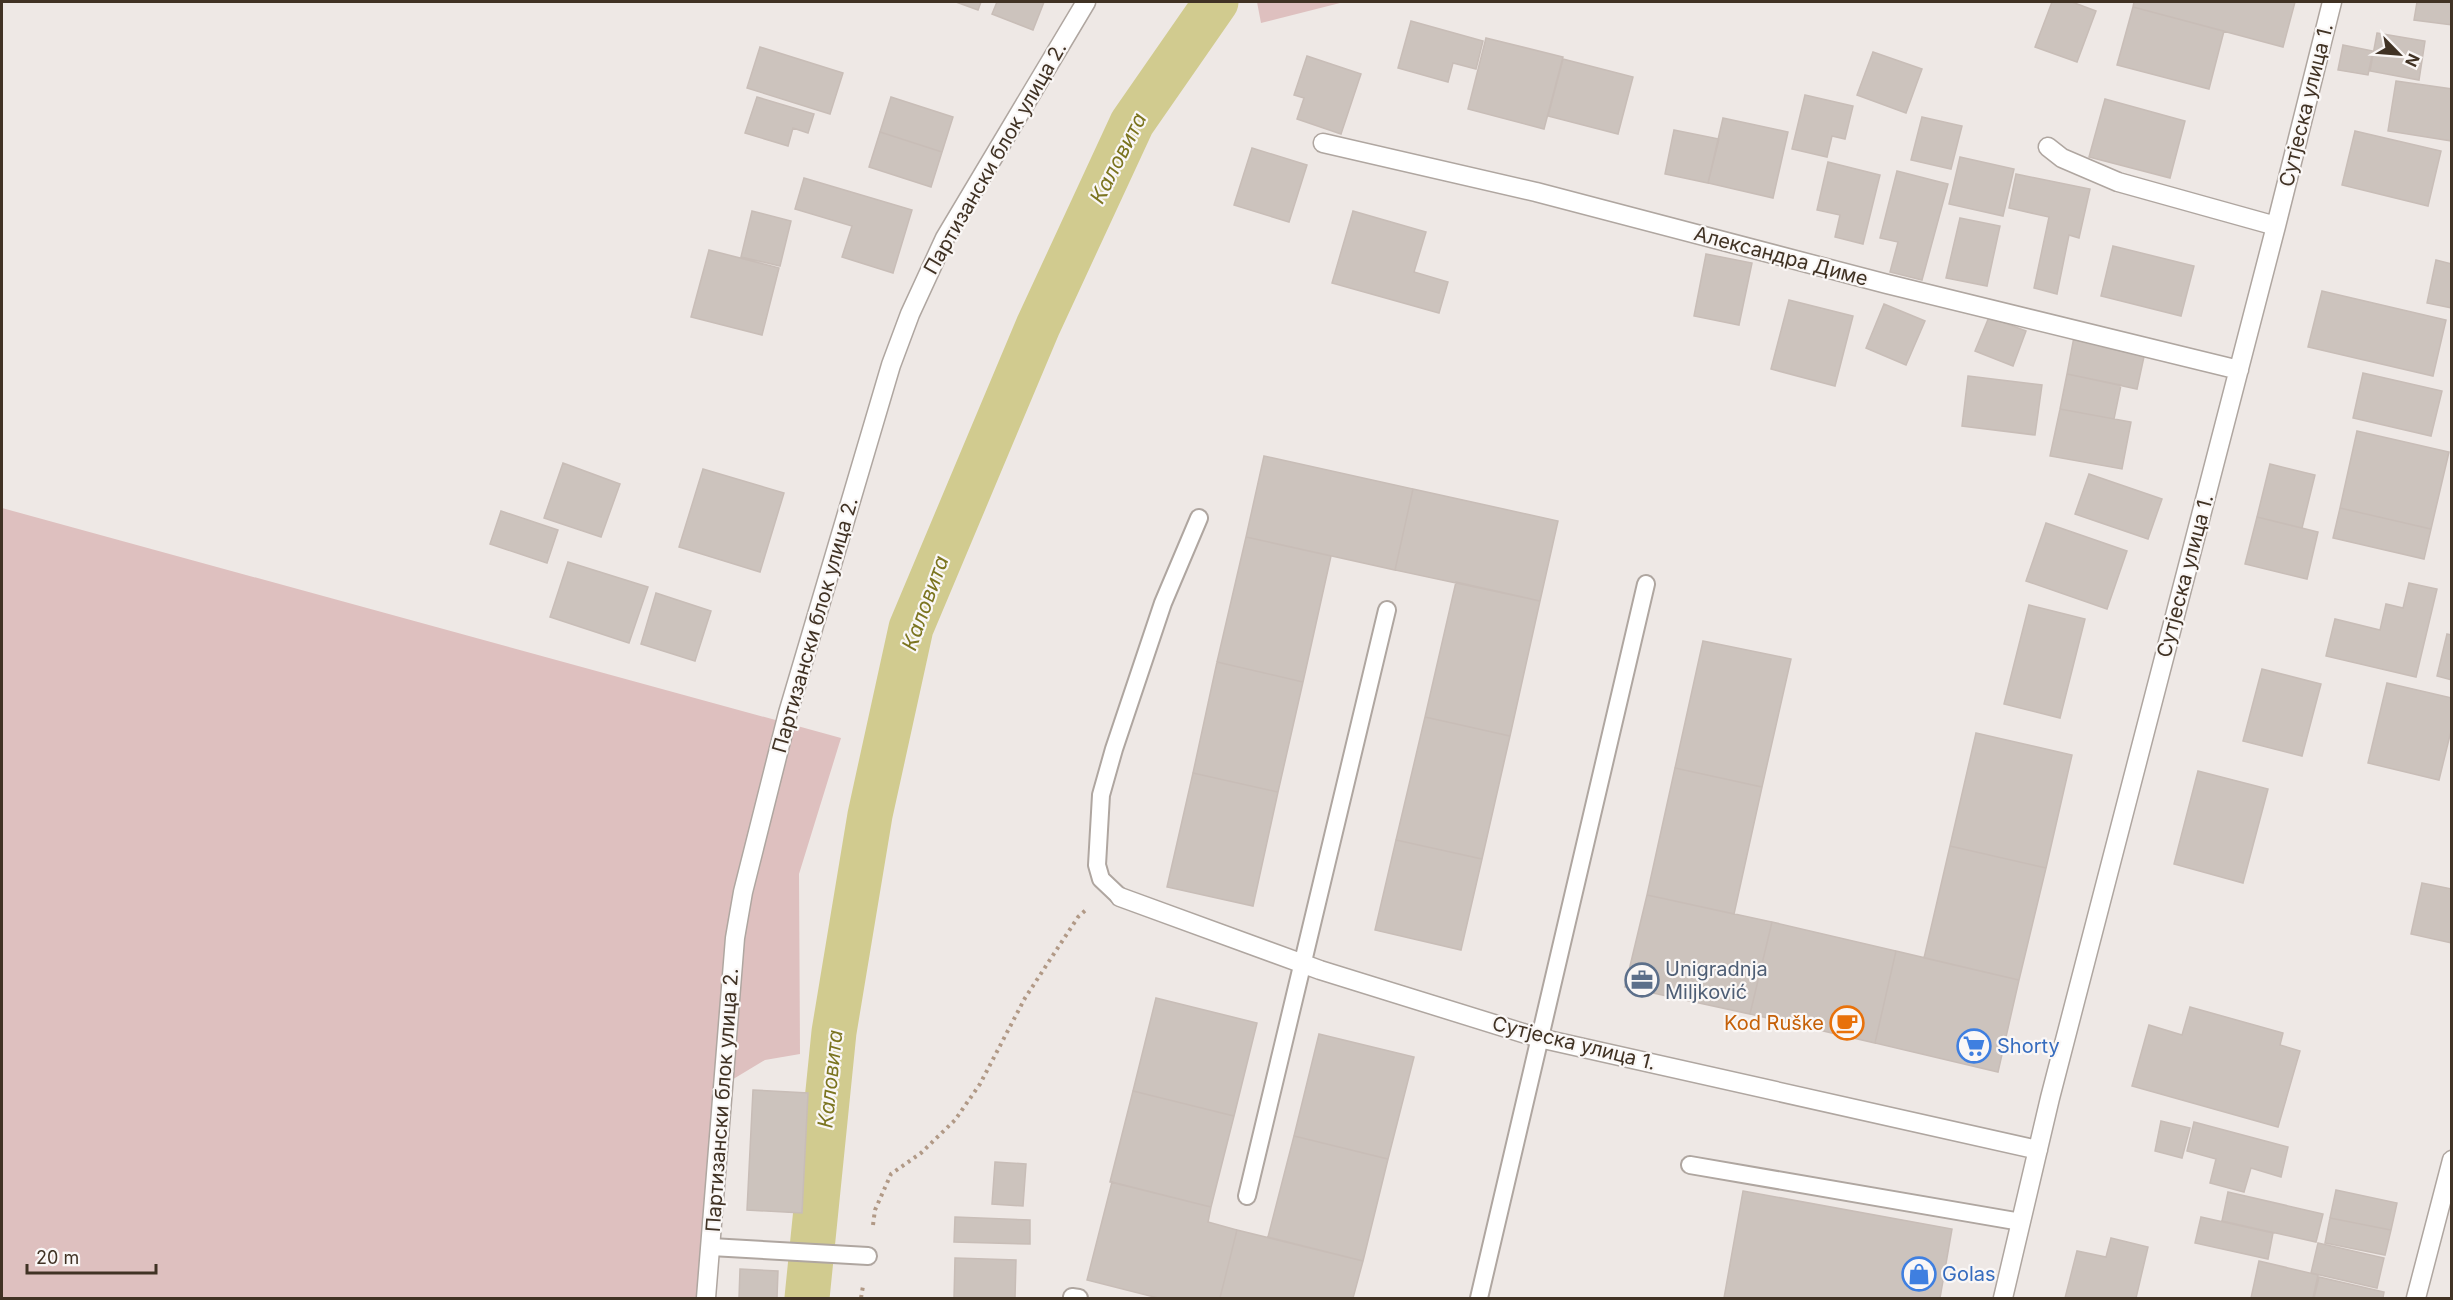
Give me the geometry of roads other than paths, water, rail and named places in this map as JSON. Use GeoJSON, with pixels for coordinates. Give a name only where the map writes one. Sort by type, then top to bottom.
{"type":"FeatureCollection","features":[{"type":"Feature","properties":{"kind":"street","name":"Партизански блок улица 2."},"geometry":{"type":"LineString","coordinates":[[706,1299],[735,938],[743,892],[788,714],[891,365],[923,282],[945,238],[1086,2]]}},
{"type":"Feature","properties":{"kind":"street","name":"Сутјеска улица 1."},"geometry":{"type":"LineString","coordinates":[[2003,1299],[2038,1150],[2332,2]]}},
{"type":"Feature","properties":{"kind":"street","name":"Александра Диме"},"geometry":{"type":"LineString","coordinates":[[1323,142],[1536,192],[1887,284],[2239,370]]}},
{"type":"Feature","properties":{"kind":"street"},"geometry":{"type":"LineString","coordinates":[[2048,147],[2062,158],[2118,182],[2276,226]]}},
{"type":"Feature","properties":{"kind":"street","name":"Сутјеска улица 1."},"geometry":{"type":"LineString","coordinates":[[1116,893],[1303,963],[1539,1038],[2038,1150]]}},
{"type":"Feature","properties":{"kind":"street"},"geometry":{"type":"LineString","coordinates":[[2416,1299],[2451,1160]]}},
{"type":"Feature","properties":{"kind":"lane"},"geometry":{"type":"LineString","coordinates":[[1116,893],[1101,879],[1097,866],[1101,795],[1113,749],[1163,603],[1199,519]]}},
{"type":"Feature","properties":{"kind":"lane"},"geometry":{"type":"LineString","coordinates":[[1479,1299],[1646,584]]}},
{"type":"Feature","properties":{"kind":"lane"},"geometry":{"type":"LineString","coordinates":[[1247,1196],[1387,610]]}},
{"type":"Feature","properties":{"kind":"lane"},"geometry":{"type":"LineString","coordinates":[[1690,1165],[2021,1222]]}},
{"type":"Feature","properties":{"kind":"lane"},"geometry":{"type":"LineString","coordinates":[[711,1247],[868,1256]]}},
{"type":"Feature","properties":{"kind":"waterway","name":"Каловита"},"geometry":{"type":"LineString","coordinates":[[807,1298],[834,1032],[870,815],[911,628],[1038,326],[1132,123],[1216,2]]}},
{"type":"Feature","properties":{"kind":"place","name":"Unigradnja Miljković"},"geometry":{"type":"Point","coordinates":[1642,980]}},
{"type":"Feature","properties":{"kind":"place","name":"Kod Ruške"},"geometry":{"type":"Point","coordinates":[1847,1023]}},
{"type":"Feature","properties":{"kind":"place","name":"Shorty"},"geometry":{"type":"Point","coordinates":[1974,1046]}},
{"type":"Feature","properties":{"kind":"place","name":"Golas"},"geometry":{"type":"Point","coordinates":[1919,1274]}}]}
